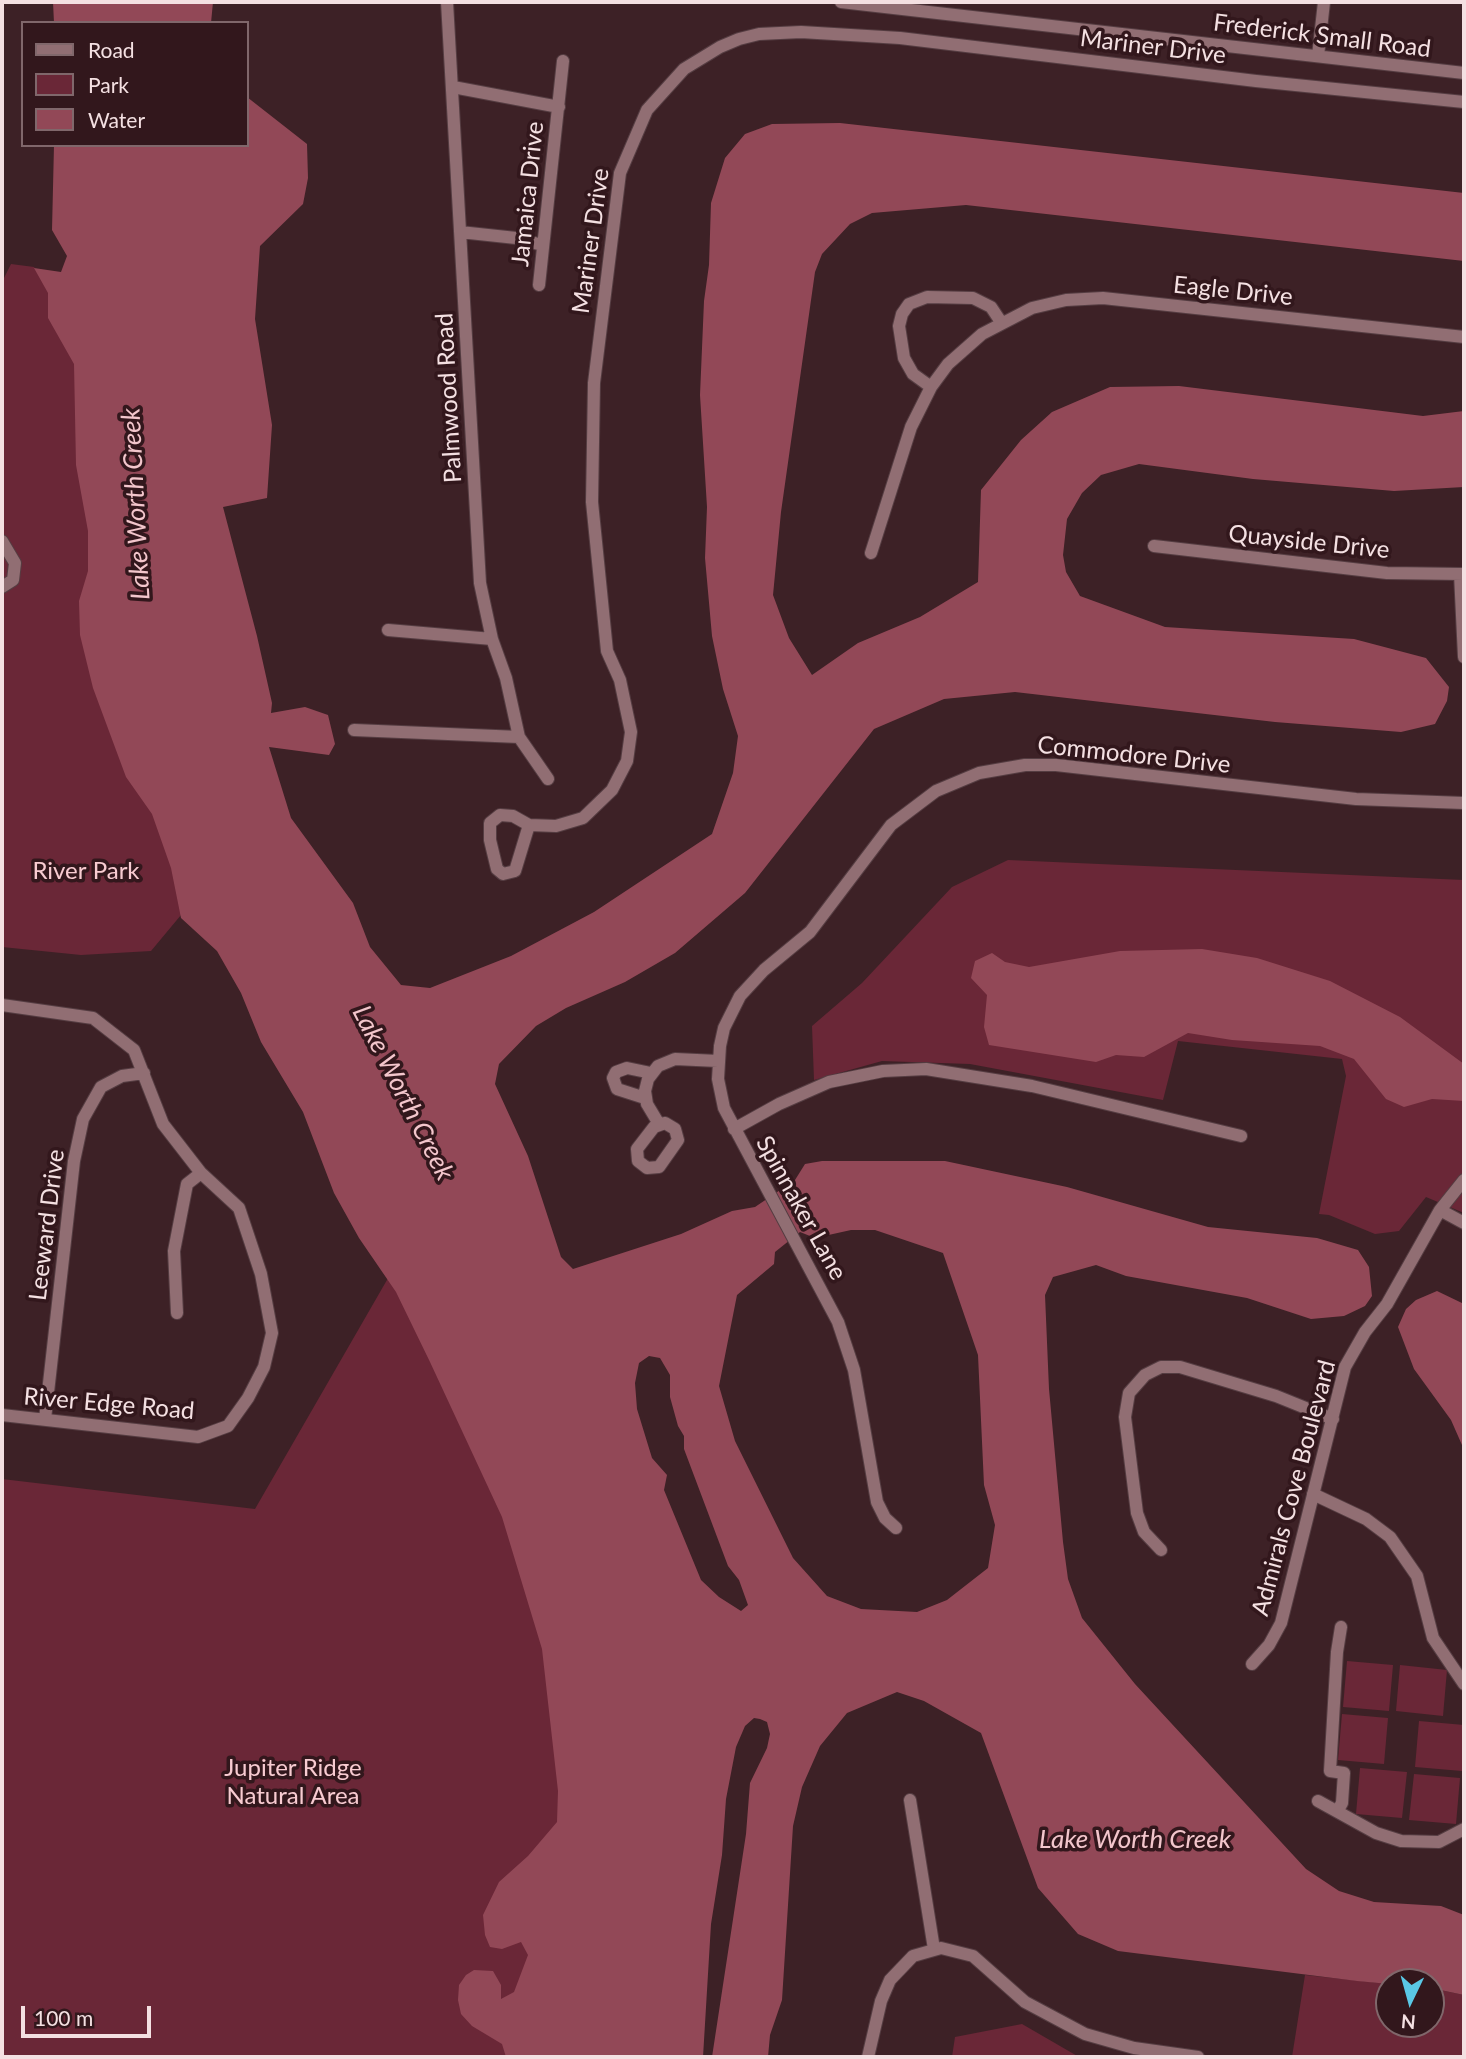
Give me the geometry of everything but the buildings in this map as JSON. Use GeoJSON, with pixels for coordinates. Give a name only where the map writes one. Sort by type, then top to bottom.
{"type":"FeatureCollection","features":[{"type":"Feature","properties":{"kind":"street","name":"Palmwood Road"},"geometry":{"type":"LineString","coordinates":[[447,2],[480,583],[492,639],[506,678],[519,737],[548,779]]}},
{"type":"Feature","properties":{"kind":"street","name":"Frederick Small Road"},"geometry":{"type":"LineString","coordinates":[[841,2],[1464,73]]}},
{"type":"Feature","properties":{"kind":"street"},"geometry":{"type":"LineString","coordinates":[[1318,57],[1324,2]]}},
{"type":"Feature","properties":{"kind":"street","name":"Mariner Drive"},"geometry":{"type":"LineString","coordinates":[[529,825],[515,871],[503,874],[497,869],[490,840],[490,823],[500,815],[513,816],[529,825],[556,826],[583,818],[612,790],[627,761],[631,732],[620,680],[607,651],[592,502],[594,383],[620,173],[647,110],[684,69],[720,47],[739,40],[759,34],[801,32],[900,38],[1256,81],[1464,102]]}},
{"type":"Feature","properties":{"kind":"street","name":"Jamaica Drive"},"geometry":{"type":"LineString","coordinates":[[539,285],[563,61]]}},
{"type":"Feature","properties":{"kind":"street","name":"Jamaica Drive"},"geometry":{"type":"LineString","coordinates":[[453,87],[559,107]]}},
{"type":"Feature","properties":{"kind":"street"},"geometry":{"type":"LineString","coordinates":[[460,232],[516,238],[542,245]]}},
{"type":"Feature","properties":{"kind":"street"},"geometry":{"type":"LineString","coordinates":[[931,387],[914,374],[904,358],[899,321],[909,304],[927,297],[973,298],[991,307],[1001,322]]}},
{"type":"Feature","properties":{"kind":"street","name":"Eagle Drive"},"geometry":{"type":"LineString","coordinates":[[871,553],[911,426],[931,387],[964,348],[1001,322],[1046,304],[1103,298],[1464,337]]}},
{"type":"Feature","properties":{"kind":"street"},"geometry":{"type":"LineString","coordinates":[[2,541],[15,563],[13,580],[2,587]]}},
{"type":"Feature","properties":{"kind":"street","name":"Quayside Drive"},"geometry":{"type":"LineString","coordinates":[[1154,546],[1387,573],[1462,574],[1464,657]]}},
{"type":"Feature","properties":{"kind":"street"},"geometry":{"type":"LineString","coordinates":[[388,630],[492,639]]}},
{"type":"Feature","properties":{"kind":"street"},"geometry":{"type":"LineString","coordinates":[[354,730],[519,737]]}},
{"type":"Feature","properties":{"kind":"street","name":"Commodore Drive"},"geometry":{"type":"LineString","coordinates":[[733,1129],[720,1090],[718,1061],[724,1028],[740,996],[764,970],[810,932],[880,836],[926,797],[979,773],[1025,765],[1056,765],[1356,799],[1464,803]]}},
{"type":"Feature","properties":{"kind":"street","name":"River Edge Road"},"geometry":{"type":"LineString","coordinates":[[2,1005],[93,1018],[134,1050],[163,1124],[201,1173],[239,1208],[261,1274],[272,1333],[264,1367],[248,1398],[228,1426],[198,1437],[2,1415]]}},
{"type":"Feature","properties":{"kind":"street"},"geometry":{"type":"LineString","coordinates":[[659,1124],[645,1098],[651,1073],[663,1063],[675,1059],[718,1061]]}},
{"type":"Feature","properties":{"kind":"street"},"geometry":{"type":"LineString","coordinates":[[645,1098],[617,1089],[613,1078],[621,1068],[651,1073]]}},
{"type":"Feature","properties":{"kind":"street","name":"Spinnaker Lane"},"geometry":{"type":"LineString","coordinates":[[896,1528],[886,1518],[877,1502],[847,1346],[828,1299],[733,1129],[788,1099],[829,1083],[883,1071],[926,1069],[1032,1086],[1241,1136]]}},
{"type":"Feature","properties":{"kind":"street","name":"Leeward Drive"},"geometry":{"type":"LineString","coordinates":[[45,1419],[70,1189],[83,1119],[101,1087],[122,1076],[144,1073]]}},
{"type":"Feature","properties":{"kind":"street"},"geometry":{"type":"LineString","coordinates":[[177,1313],[174,1251],[187,1184],[201,1173]]}},
{"type":"Feature","properties":{"kind":"street","name":"Admirals Cove Boulevard"},"geometry":{"type":"LineString","coordinates":[[1251,1664],[1269,1646],[1280,1623],[1341,1379],[1354,1349],[1387,1304],[1440,1210],[1464,1180]]}},
{"type":"Feature","properties":{"kind":"street"},"geometry":{"type":"LineString","coordinates":[[1440,1210],[1464,1223]]}},
{"type":"Feature","properties":{"kind":"street"},"geometry":{"type":"LineString","coordinates":[[1161,1550],[1144,1532],[1134,1500],[1125,1411],[1129,1393],[1140,1378],[1156,1369],[1180,1367],[1276,1396],[1333,1419]]}},
{"type":"Feature","properties":{"kind":"street"},"geometry":{"type":"LineString","coordinates":[[1313,1494],[1366,1519],[1390,1537],[1417,1576],[1433,1638],[1464,1684]]}},
{"type":"Feature","properties":{"kind":"street"},"geometry":{"type":"LineString","coordinates":[[1338,1810],[1342,1802],[1344,1773],[1330,1771],[1336,1652],[1341,1627]]}},
{"type":"Feature","properties":{"kind":"street"},"geometry":{"type":"LineString","coordinates":[[910,1800],[934,1949]]}},
{"type":"Feature","properties":{"kind":"street"},"geometry":{"type":"LineString","coordinates":[[1318,1801],[1376,1833],[1401,1840],[1440,1842],[1464,1829]]}},
{"type":"Feature","properties":{"kind":"street"},"geometry":{"type":"LineString","coordinates":[[868,2057],[881,2001],[890,1980],[908,1959],[934,1949],[954,1949],[973,1956],[1025,2002],[1084,2034],[1134,2048],[1198,2057]]}},
{"type":"Feature","properties":{"kind":"green space","name":"River Park"},"geometry":{"type":"Polygon","coordinates":[[[11,264],[34,267],[52,294],[78,365],[153,801],[186,909],[151,951],[81,955],[2,947],[2,282],[11,264]]]}},
{"type":"Feature","properties":{"kind":"green space"},"geometry":{"type":"Polygon","coordinates":[[[1008,860],[1464,880],[1464,1213],[1426,1197],[1399,1231],[1375,1234],[1329,1215],[1319,1214],[1346,1076],[1342,1059],[1178,1041],[1163,1100],[970,1064],[882,1061],[814,1080],[812,1026],[862,983],[952,887],[1008,860]]]}},
{"type":"Feature","properties":{"kind":"green space","name":"Jupiter Ridge Natural Area"},"geometry":{"type":"Polygon","coordinates":[[[391,1273],[524,1558],[571,1767],[540,2057],[2,2057],[2,1479],[255,1509],[391,1273]]]}},
{"type":"Feature","properties":{"kind":"green space"},"geometry":{"type":"Polygon","coordinates":[[[1347,1661],[1393,1665],[1389,1711],[1343,1707],[1347,1661]]]}},
{"type":"Feature","properties":{"kind":"green space"},"geometry":{"type":"Polygon","coordinates":[[[1400,1665],[1447,1670],[1443,1716],[1396,1711],[1400,1665]]]}},
{"type":"Feature","properties":{"kind":"green space"},"geometry":{"type":"Polygon","coordinates":[[[1342,1714],[1388,1718],[1384,1764],[1338,1760],[1342,1714]]]}},
{"type":"Feature","properties":{"kind":"green space"},"geometry":{"type":"Polygon","coordinates":[[[1419,1721],[1464,1725],[1462,1771],[1415,1767],[1419,1721]]]}},
{"type":"Feature","properties":{"kind":"green space"},"geometry":{"type":"Polygon","coordinates":[[[1360,1768],[1407,1772],[1402,1818],[1356,1814],[1360,1768]]]}},
{"type":"Feature","properties":{"kind":"green space"},"geometry":{"type":"Polygon","coordinates":[[[1414,1774],[1460,1778],[1456,1824],[1409,1820],[1414,1774]]]}},
{"type":"Feature","properties":{"kind":"green space"},"geometry":{"type":"Polygon","coordinates":[[[1305,1975],[1375,1982],[1375,2038],[1445,2038],[1445,1991],[1464,1995],[1464,2057],[1292,2057],[1305,1975]]]}},
{"type":"Feature","properties":{"kind":"green space"},"geometry":{"type":"Polygon","coordinates":[[[1022,2024],[1079,2057],[952,2057],[955,2037],[1022,2024]]]}},
{"type":"Feature","properties":{"kind":"water"},"geometry":{"type":"Polygon","coordinates":[[[53,2],[213,2],[211,21],[54,21],[53,2]]]}},
{"type":"Feature","properties":{"kind":"water","name":"Lake Worth Creek"},"geometry":{"type":"Polygon","coordinates":[[[248,98],[307,144],[308,178],[303,204],[260,246],[255,319],[272,425],[267,498],[223,507],[257,636],[272,703],[271,713],[305,707],[328,715],[335,744],[329,755],[269,747],[291,818],[353,903],[370,947],[401,985],[430,988],[511,956],[594,912],[712,834],[733,773],[738,736],[723,689],[712,636],[705,558],[707,507],[700,395],[704,301],[709,265],[711,203],[725,158],[745,134],[772,124],[840,123],[1464,193],[1464,261],[966,205],[872,213],[850,224],[822,254],[815,272],[781,512],[773,595],[789,638],[812,675],[858,643],[920,617],[978,582],[981,490],[1021,440],[1052,412],[1110,387],[1179,386],[1423,416],[1464,411],[1464,487],[1394,491],[1253,479],[1139,464],[1101,475],[1082,493],[1067,519],[1063,555],[1066,572],[1080,596],[1165,627],[1354,639],[1426,658],[1449,687],[1447,701],[1435,724],[1401,732],[1275,722],[1015,692],[944,699],[874,729],[745,893],[675,953],[625,982],[566,1008],[536,1026],[499,1064],[495,1084],[528,1156],[561,1257],[573,1269],[681,1234],[732,1211],[755,1207],[795,1180],[805,1164],[822,1161],[945,1161],[1067,1187],[1208,1227],[1317,1238],[1358,1250],[1369,1267],[1372,1296],[1365,1306],[1344,1316],[1311,1319],[1247,1298],[1126,1276],[1096,1265],[1053,1277],[1045,1295],[1049,1389],[1068,1579],[1082,1618],[1135,1684],[1306,1869],[1339,1891],[1374,1902],[1441,1906],[1464,1915],[1464,1995],[1445,1991],[1445,1968],[1375,1968],[1375,1983],[1118,1951],[1078,1934],[1038,1888],[981,1733],[924,1701],[897,1692],[847,1713],[820,1746],[802,1787],[793,1826],[782,2000],[770,2035],[768,2057],[712,2057],[746,1834],[750,1783],[767,1748],[770,1734],[767,1722],[754,1718],[745,1726],[736,1747],[726,1799],[722,1855],[711,1924],[703,2057],[506,2057],[502,2044],[472,2026],[461,2014],[459,1985],[466,1975],[474,1970],[493,1971],[501,1985],[501,1999],[514,1992],[528,1955],[521,1942],[502,1949],[490,1947],[485,1935],[483,1915],[499,1882],[528,1856],[557,1822],[558,1791],[542,1649],[502,1517],[430,1362],[396,1292],[359,1238],[334,1193],[303,1112],[261,1042],[241,993],[217,951],[181,918],[171,868],[152,814],[126,777],[93,688],[80,635],[79,601],[88,571],[88,531],[76,465],[74,364],[48,318],[48,293],[34,268],[61,272],[67,256],[52,230],[54,147],[248,147],[248,98]],[[851,1230],[815,1238],[800,1232],[775,1252],[774,1264],[737,1295],[719,1386],[735,1441],[793,1558],[827,1596],[861,1609],[917,1612],[947,1600],[988,1568],[995,1525],[984,1485],[978,1355],[943,1253],[875,1230],[851,1230]],[[649,1356],[639,1363],[635,1383],[637,1409],[652,1458],[667,1475],[664,1490],[701,1580],[719,1597],[741,1611],[748,1605],[739,1580],[728,1566],[684,1449],[684,1436],[678,1426],[670,1397],[670,1375],[660,1358],[649,1356]]]}},
{"type":"Feature","properties":{"kind":"water"},"geometry":{"type":"Polygon","coordinates":[[[1202,949],[1257,958],[1330,981],[1400,1017],[1464,1064],[1464,1101],[1432,1099],[1404,1107],[1386,1099],[1354,1059],[1320,1046],[1232,1040],[1188,1033],[1144,1057],[1116,1055],[1096,1062],[989,1045],[984,1027],[987,995],[971,978],[975,961],[992,953],[1005,962],[1029,967],[1120,951],[1202,949]]]}},
{"type":"Feature","properties":{"kind":"water"},"geometry":{"type":"Polygon","coordinates":[[[1437,1291],[1464,1304],[1464,1465],[1462,1445],[1451,1420],[1414,1369],[1398,1327],[1406,1309],[1416,1300],[1437,1291]]]}}]}
